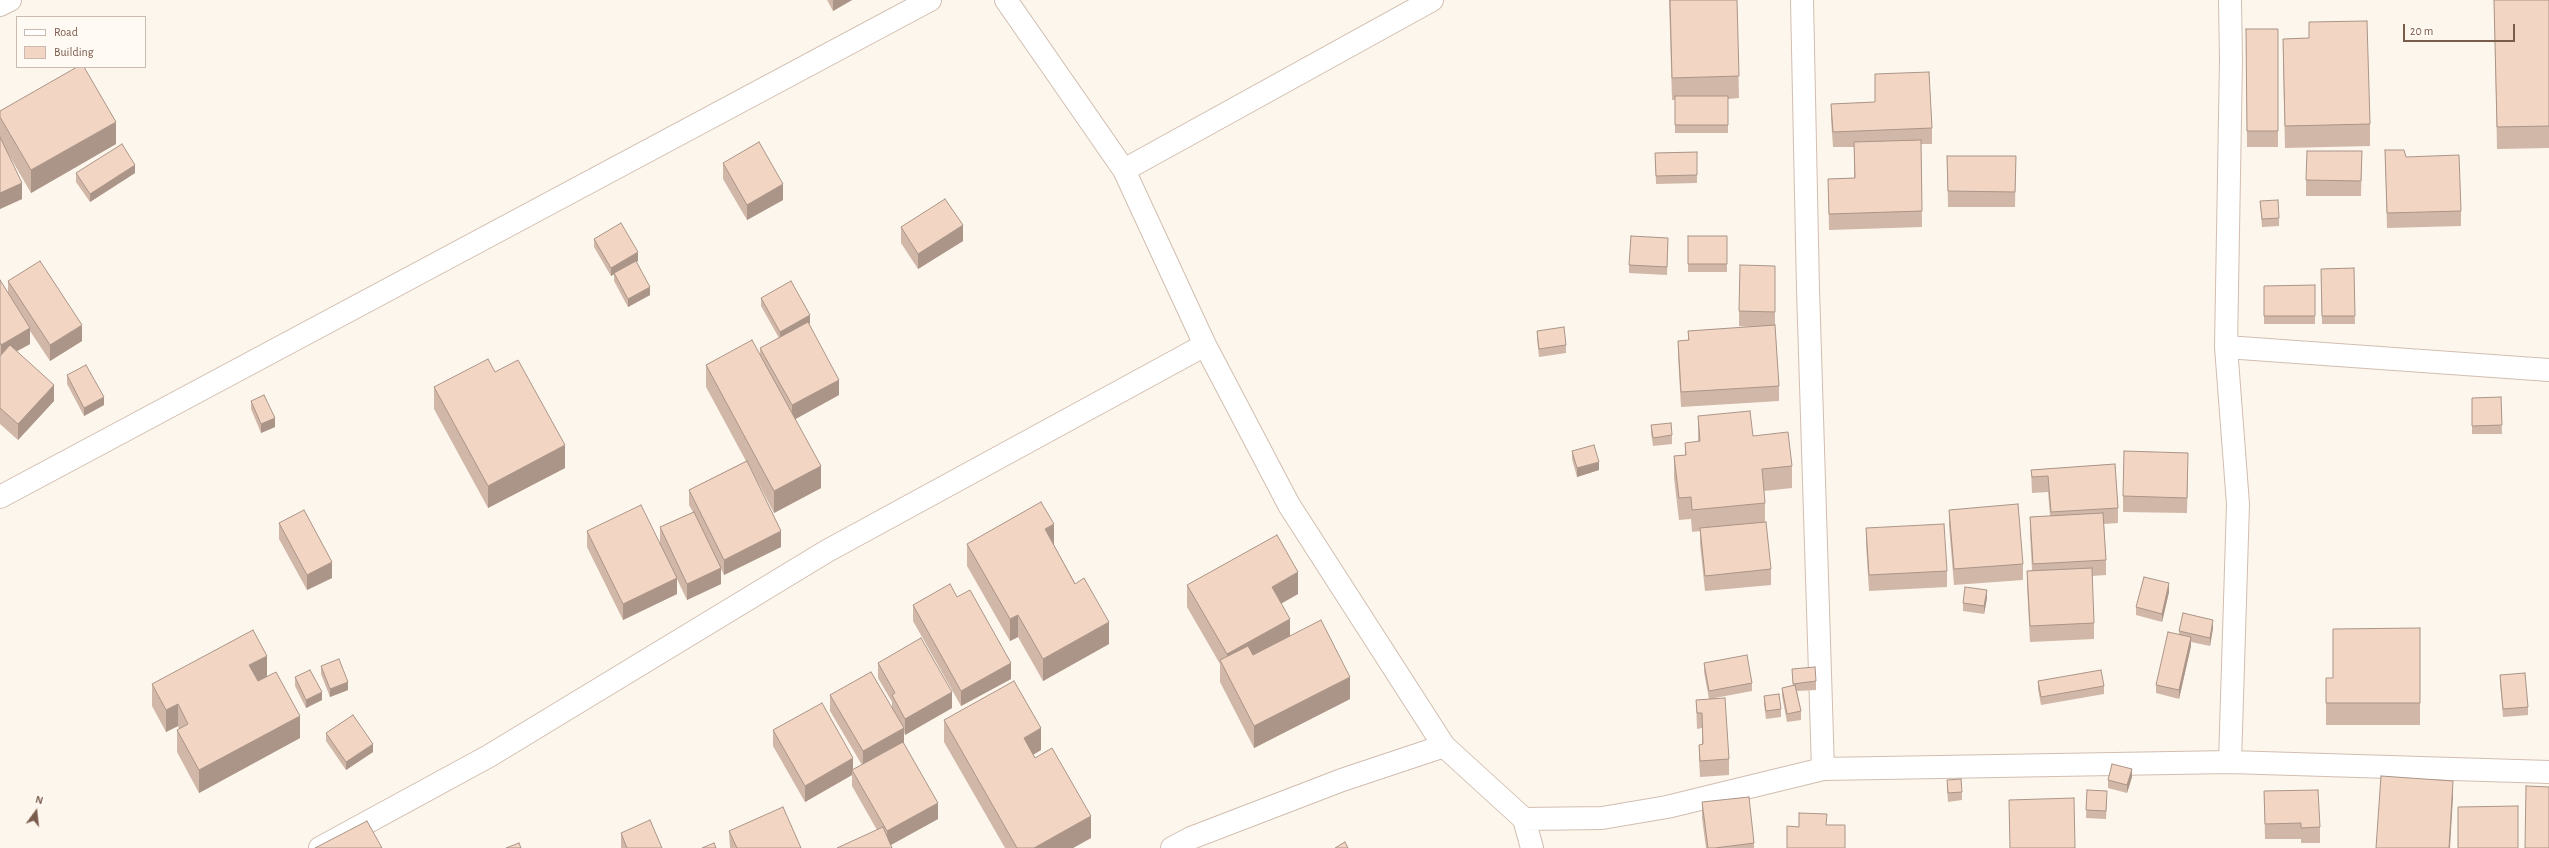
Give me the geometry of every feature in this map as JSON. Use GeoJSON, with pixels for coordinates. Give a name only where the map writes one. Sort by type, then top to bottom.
{"type":"FeatureCollection","features":[{"type":"Feature","properties":{"kind":"street"},"geometry":{"type":"LineString","coordinates":[[0,5],[10,0]]}},
{"type":"Feature","properties":{"kind":"street"},"geometry":{"type":"LineString","coordinates":[[0,497],[930,0]]}},
{"type":"Feature","properties":{"kind":"street"},"geometry":{"type":"LineString","coordinates":[[1006,0],[1124,170],[1205,345],[1289,505],[1444,746],[1524,819],[1532,848]]}},
{"type":"Feature","properties":{"kind":"street"},"geometry":{"type":"LineString","coordinates":[[1124,170],[1432,0]]}},
{"type":"Feature","properties":{"kind":"street"},"geometry":{"type":"LineString","coordinates":[[1802,0],[1808,289],[1823,769]]}},
{"type":"Feature","properties":{"kind":"street"},"geometry":{"type":"LineString","coordinates":[[2230,0],[2231,60],[2226,347],[2238,504],[2230,762]]}},
{"type":"Feature","properties":{"kind":"street"},"geometry":{"type":"LineString","coordinates":[[320,848],[489,756],[827,551],[1205,345]]}},
{"type":"Feature","properties":{"kind":"street"},"geometry":{"type":"LineString","coordinates":[[2226,347],[2549,370]]}},
{"type":"Feature","properties":{"kind":"street"},"geometry":{"type":"LineString","coordinates":[[1172,848],[1191,838],[1342,780],[1444,746]]}},
{"type":"Feature","properties":{"kind":"street"},"geometry":{"type":"LineString","coordinates":[[1524,819],[1602,818],[1667,807],[1823,769],[2230,762],[2549,772]]}},
{"type":"Feature","properties":{"kind":"building"},"geometry":{"type":"Polygon","coordinates":[[[1670,0],[1737,0],[1739,76],[1672,78],[1670,0]]]}},
{"type":"Feature","properties":{"kind":"building"},"geometry":{"type":"Polygon","coordinates":[[[2494,0],[2549,0],[2549,126],[2497,127],[2494,0]]]}},
{"type":"Feature","properties":{"kind":"building"},"geometry":{"type":"Polygon","coordinates":[[[2367,21],[2370,124],[2285,126],[2283,39],[2309,38],[2309,22],[2367,21]]]}},
{"type":"Feature","properties":{"kind":"building"},"geometry":{"type":"Polygon","coordinates":[[[2246,29],[2278,29],[2278,131],[2247,131],[2246,29]]]}},
{"type":"Feature","properties":{"kind":"building"},"geometry":{"type":"Polygon","coordinates":[[[75,68],[85,68],[116,122],[31,170],[0,117],[0,111],[75,68]]]}},
{"type":"Feature","properties":{"kind":"building"},"geometry":{"type":"Polygon","coordinates":[[[1929,72],[1932,128],[1833,132],[1831,104],[1875,102],[1875,74],[1929,72]]]}},
{"type":"Feature","properties":{"kind":"building"},"geometry":{"type":"Polygon","coordinates":[[[1675,96],[1728,96],[1728,125],[1675,125],[1675,96]]]}},
{"type":"Feature","properties":{"kind":"building"},"geometry":{"type":"Polygon","coordinates":[[[0,137],[22,183],[0,193],[0,137]]]}},
{"type":"Feature","properties":{"kind":"building"},"geometry":{"type":"Polygon","coordinates":[[[1921,140],[1922,211],[1829,214],[1828,179],[1855,178],[1854,142],[1921,140]]]}},
{"type":"Feature","properties":{"kind":"building"},"geometry":{"type":"Polygon","coordinates":[[[759,142],[783,184],[747,205],[723,163],[759,142]]]}},
{"type":"Feature","properties":{"kind":"building"},"geometry":{"type":"Polygon","coordinates":[[[122,144],[135,165],[90,194],[76,173],[122,144]]]}},
{"type":"Feature","properties":{"kind":"building"},"geometry":{"type":"Polygon","coordinates":[[[2385,150],[2404,150],[2406,157],[2459,155],[2461,211],[2387,213],[2385,150]]]}},
{"type":"Feature","properties":{"kind":"building"},"geometry":{"type":"Polygon","coordinates":[[[2307,151],[2362,151],[2361,181],[2306,180],[2307,151]]]}},
{"type":"Feature","properties":{"kind":"building"},"geometry":{"type":"Polygon","coordinates":[[[1697,152],[1697,175],[1656,176],[1655,153],[1697,152]]]}},
{"type":"Feature","properties":{"kind":"building"},"geometry":{"type":"Polygon","coordinates":[[[1947,156],[2016,156],[2015,192],[1948,191],[1947,156]]]}},
{"type":"Feature","properties":{"kind":"building"},"geometry":{"type":"Polygon","coordinates":[[[945,199],[963,225],[918,254],[901,227],[945,199]]]}},
{"type":"Feature","properties":{"kind":"building"},"geometry":{"type":"Polygon","coordinates":[[[2278,200],[2279,218],[2262,219],[2260,201],[2278,200]]]}},
{"type":"Feature","properties":{"kind":"building"},"geometry":{"type":"Polygon","coordinates":[[[621,223],[638,252],[611,268],[594,239],[621,223]]]}},
{"type":"Feature","properties":{"kind":"building"},"geometry":{"type":"Polygon","coordinates":[[[1631,236],[1668,238],[1667,267],[1629,265],[1631,236]]]}},
{"type":"Feature","properties":{"kind":"building"},"geometry":{"type":"Polygon","coordinates":[[[1688,236],[1727,236],[1727,264],[1688,264],[1688,236]]]}},
{"type":"Feature","properties":{"kind":"building"},"geometry":{"type":"Polygon","coordinates":[[[40,261],[82,325],[50,345],[8,281],[40,261]]]}},
{"type":"Feature","properties":{"kind":"building"},"geometry":{"type":"Polygon","coordinates":[[[636,261],[650,287],[628,299],[614,273],[636,261]]]}},
{"type":"Feature","properties":{"kind":"building"},"geometry":{"type":"Polygon","coordinates":[[[1740,265],[1775,266],[1775,312],[1739,311],[1740,265]]]}},
{"type":"Feature","properties":{"kind":"building"},"geometry":{"type":"Polygon","coordinates":[[[2354,268],[2355,316],[2322,316],[2321,269],[2354,268]]]}},
{"type":"Feature","properties":{"kind":"building"},"geometry":{"type":"Polygon","coordinates":[[[0,280],[30,328],[1,345],[0,342],[0,280]]]}},
{"type":"Feature","properties":{"kind":"building"},"geometry":{"type":"Polygon","coordinates":[[[791,281],[810,315],[780,332],[761,298],[791,281]]]}},
{"type":"Feature","properties":{"kind":"building"},"geometry":{"type":"Polygon","coordinates":[[[2315,285],[2315,316],[2264,316],[2264,286],[2315,285]]]}},
{"type":"Feature","properties":{"kind":"building"},"geometry":{"type":"Polygon","coordinates":[[[808,322],[839,380],[792,405],[760,348],[808,322]]]}},
{"type":"Feature","properties":{"kind":"building"},"geometry":{"type":"Polygon","coordinates":[[[1775,325],[1779,386],[1681,392],[1678,341],[1689,340],[1688,331],[1775,325]]]}},
{"type":"Feature","properties":{"kind":"building"},"geometry":{"type":"Polygon","coordinates":[[[1564,327],[1566,345],[1539,349],[1537,331],[1564,327]]]}},
{"type":"Feature","properties":{"kind":"building"},"geometry":{"type":"Polygon","coordinates":[[[752,340],[821,466],[774,491],[706,365],[752,340]]]}},
{"type":"Feature","properties":{"kind":"building"},"geometry":{"type":"Polygon","coordinates":[[[10,345],[54,385],[18,424],[0,408],[0,356],[10,345]]]}},
{"type":"Feature","properties":{"kind":"building"},"geometry":{"type":"Polygon","coordinates":[[[488,359],[495,372],[518,360],[565,445],[488,486],[434,387],[488,359]]]}},
{"type":"Feature","properties":{"kind":"building"},"geometry":{"type":"Polygon","coordinates":[[[86,365],[104,397],[84,408],[67,375],[86,365]]]}},
{"type":"Feature","properties":{"kind":"building"},"geometry":{"type":"Polygon","coordinates":[[[264,395],[275,418],[261,424],[251,401],[264,395]]]}},
{"type":"Feature","properties":{"kind":"building"},"geometry":{"type":"Polygon","coordinates":[[[2501,397],[2502,425],[2472,426],[2472,398],[2501,397]]]}},
{"type":"Feature","properties":{"kind":"building"},"geometry":{"type":"Polygon","coordinates":[[[1750,411],[1753,436],[1788,432],[1792,466],[1762,469],[1765,503],[1692,510],[1691,497],[1679,498],[1674,456],[1686,455],[1685,443],[1700,441],[1698,416],[1750,411]]]}},
{"type":"Feature","properties":{"kind":"building"},"geometry":{"type":"Polygon","coordinates":[[[1671,423],[1672,435],[1653,438],[1651,425],[1671,423]]]}},
{"type":"Feature","properties":{"kind":"building"},"geometry":{"type":"Polygon","coordinates":[[[1594,445],[1599,462],[1577,468],[1572,451],[1594,445]]]}},
{"type":"Feature","properties":{"kind":"building"},"geometry":{"type":"Polygon","coordinates":[[[2124,451],[2188,453],[2187,498],[2123,496],[2124,451]]]}},
{"type":"Feature","properties":{"kind":"building"},"geometry":{"type":"Polygon","coordinates":[[[747,461],[781,531],[724,560],[689,490],[747,461]]]}},
{"type":"Feature","properties":{"kind":"building"},"geometry":{"type":"Polygon","coordinates":[[[2115,464],[2118,508],[2051,512],[2048,476],[2032,477],[2031,470],[2115,464]]]}},
{"type":"Feature","properties":{"kind":"building"},"geometry":{"type":"Polygon","coordinates":[[[1041,502],[1054,524],[1045,529],[1075,584],[1084,578],[1109,622],[1043,659],[1018,615],[1010,619],[967,544],[1041,502]]]}},
{"type":"Feature","properties":{"kind":"building"},"geometry":{"type":"Polygon","coordinates":[[[2018,504],[2023,564],[1954,569],[1949,510],[2018,504]]]}},
{"type":"Feature","properties":{"kind":"building"},"geometry":{"type":"Polygon","coordinates":[[[641,505],[677,578],[623,604],[587,531],[641,505]]]}},
{"type":"Feature","properties":{"kind":"building"},"geometry":{"type":"Polygon","coordinates":[[[304,510],[332,562],[307,575],[279,523],[304,510]]]}},
{"type":"Feature","properties":{"kind":"building"},"geometry":{"type":"Polygon","coordinates":[[[694,512],[721,568],[687,584],[660,527],[694,512]]]}},
{"type":"Feature","properties":{"kind":"building"},"geometry":{"type":"Polygon","coordinates":[[[2103,513],[2106,560],[2033,564],[2030,517],[2103,513]]]}},
{"type":"Feature","properties":{"kind":"building"},"geometry":{"type":"Polygon","coordinates":[[[1766,522],[1771,569],[1705,576],[1700,528],[1766,522]]]}},
{"type":"Feature","properties":{"kind":"building"},"geometry":{"type":"Polygon","coordinates":[[[1944,524],[1947,571],[1869,575],[1866,528],[1944,524]]]}},
{"type":"Feature","properties":{"kind":"building"},"geometry":{"type":"Polygon","coordinates":[[[1277,535],[1298,572],[1272,587],[1290,619],[1227,654],[1187,585],[1277,535]]]}},
{"type":"Feature","properties":{"kind":"building"},"geometry":{"type":"Polygon","coordinates":[[[2092,568],[2094,623],[2030,626],[2027,571],[2092,568]]]}},
{"type":"Feature","properties":{"kind":"building"},"geometry":{"type":"Polygon","coordinates":[[[2144,577],[2169,583],[2162,614],[2136,607],[2144,577]]]}},
{"type":"Feature","properties":{"kind":"building"},"geometry":{"type":"Polygon","coordinates":[[[950,584],[957,597],[970,590],[1011,663],[961,691],[913,605],[950,584]]]}},
{"type":"Feature","properties":{"kind":"building"},"geometry":{"type":"Polygon","coordinates":[[[1965,587],[1987,590],[1984,606],[1963,603],[1965,587]]]}},
{"type":"Feature","properties":{"kind":"building"},"geometry":{"type":"Polygon","coordinates":[[[2183,613],[2213,620],[2210,638],[2179,631],[2183,613]]]}},
{"type":"Feature","properties":{"kind":"building"},"geometry":{"type":"Polygon","coordinates":[[[1321,620],[1350,677],[1254,726],[1220,660],[1248,646],[1253,655],[1321,620]]]}},
{"type":"Feature","properties":{"kind":"building"},"geometry":{"type":"Polygon","coordinates":[[[2420,628],[2420,703],[2326,703],[2326,678],[2333,678],[2333,629],[2420,628]]]}},
{"type":"Feature","properties":{"kind":"building"},"geometry":{"type":"Polygon","coordinates":[[[253,630],[267,656],[249,665],[258,681],[276,672],[300,716],[199,770],[177,730],[188,724],[178,704],[166,710],[152,684],[253,630]]]}},
{"type":"Feature","properties":{"kind":"building"},"geometry":{"type":"Polygon","coordinates":[[[2168,632],[2191,637],[2179,690],[2156,685],[2168,632]]]}},
{"type":"Feature","properties":{"kind":"building"},"geometry":{"type":"Polygon","coordinates":[[[921,638],[952,692],[905,719],[892,695],[895,693],[878,663],[921,638]]]}},
{"type":"Feature","properties":{"kind":"building"},"geometry":{"type":"Polygon","coordinates":[[[1747,655],[1752,683],[1709,691],[1704,663],[1747,655]]]}},
{"type":"Feature","properties":{"kind":"building"},"geometry":{"type":"Polygon","coordinates":[[[339,659],[348,682],[330,689],[321,666],[339,659]]]}},
{"type":"Feature","properties":{"kind":"building"},"geometry":{"type":"Polygon","coordinates":[[[1815,667],[1816,681],[1793,684],[1792,669],[1815,667]]]}},
{"type":"Feature","properties":{"kind":"building"},"geometry":{"type":"Polygon","coordinates":[[[310,670],[322,692],[306,700],[295,677],[310,670]]]}},
{"type":"Feature","properties":{"kind":"building"},"geometry":{"type":"Polygon","coordinates":[[[2101,670],[2104,686],[2041,697],[2038,681],[2101,670]]]}},
{"type":"Feature","properties":{"kind":"building"},"geometry":{"type":"Polygon","coordinates":[[[871,672],[904,728],[863,751],[830,695],[871,672]]]}},
{"type":"Feature","properties":{"kind":"building"},"geometry":{"type":"Polygon","coordinates":[[[2525,673],[2528,707],[2503,709],[2500,675],[2525,673]]]}},
{"type":"Feature","properties":{"kind":"building"},"geometry":{"type":"Polygon","coordinates":[[[1014,681],[1041,728],[1024,738],[1035,758],[1052,748],[1091,816],[1034,848],[1017,848],[944,720],[1014,681]]]}},
{"type":"Feature","properties":{"kind":"building"},"geometry":{"type":"Polygon","coordinates":[[[1795,685],[1801,711],[1787,714],[1782,688],[1795,685]]]}},
{"type":"Feature","properties":{"kind":"building"},"geometry":{"type":"Polygon","coordinates":[[[1779,694],[1781,709],[1766,711],[1764,696],[1779,694]]]}},
{"type":"Feature","properties":{"kind":"building"},"geometry":{"type":"Polygon","coordinates":[[[1725,698],[1729,759],[1700,761],[1699,745],[1703,744],[1702,713],[1697,713],[1696,700],[1725,698]]]}},
{"type":"Feature","properties":{"kind":"building"},"geometry":{"type":"Polygon","coordinates":[[[822,703],[853,758],[805,786],[773,730],[822,703]]]}},
{"type":"Feature","properties":{"kind":"building"},"geometry":{"type":"Polygon","coordinates":[[[353,715],[373,744],[346,762],[326,733],[353,715]]]}},
{"type":"Feature","properties":{"kind":"building"},"geometry":{"type":"Polygon","coordinates":[[[903,742],[938,803],[887,831],[852,770],[903,742]]]}},
{"type":"Feature","properties":{"kind":"building"},"geometry":{"type":"Polygon","coordinates":[[[2112,764],[2132,769],[2127,785],[2108,780],[2112,764]]]}},
{"type":"Feature","properties":{"kind":"building"},"geometry":{"type":"Polygon","coordinates":[[[2381,776],[2453,781],[2449,848],[2376,848],[2381,776]]]}},
{"type":"Feature","properties":{"kind":"building"},"geometry":{"type":"Polygon","coordinates":[[[1961,779],[1962,792],[1948,793],[1947,780],[1961,779]]]}},
{"type":"Feature","properties":{"kind":"building"},"geometry":{"type":"Polygon","coordinates":[[[2526,786],[2549,787],[2549,848],[2525,848],[2526,786]]]}},
{"type":"Feature","properties":{"kind":"building"},"geometry":{"type":"Polygon","coordinates":[[[2087,790],[2107,791],[2106,811],[2086,810],[2087,790]]]}},
{"type":"Feature","properties":{"kind":"building"},"geometry":{"type":"Polygon","coordinates":[[[2318,790],[2320,827],[2301,828],[2301,823],[2265,824],[2264,791],[2318,790]]]}},
{"type":"Feature","properties":{"kind":"building"},"geometry":{"type":"Polygon","coordinates":[[[1749,797],[1754,843],[1708,848],[1702,802],[1749,797]]]}},
{"type":"Feature","properties":{"kind":"building"},"geometry":{"type":"Polygon","coordinates":[[[2074,798],[2075,848],[2010,848],[2009,800],[2074,798]]]}},
{"type":"Feature","properties":{"kind":"building"},"geometry":{"type":"Polygon","coordinates":[[[2518,806],[2518,848],[2458,848],[2458,807],[2518,806]]]}},
{"type":"Feature","properties":{"kind":"building"},"geometry":{"type":"Polygon","coordinates":[[[783,807],[801,848],[737,848],[729,831],[783,807]]]}},
{"type":"Feature","properties":{"kind":"building"},"geometry":{"type":"Polygon","coordinates":[[[1799,813],[1827,814],[1826,825],[1845,825],[1845,848],[1787,848],[1787,826],[1799,827],[1799,813]]]}},
{"type":"Feature","properties":{"kind":"building"},"geometry":{"type":"Polygon","coordinates":[[[650,820],[662,848],[627,848],[621,833],[650,820]]]}},
{"type":"Feature","properties":{"kind":"building"},"geometry":{"type":"Polygon","coordinates":[[[367,821],[382,848],[315,848],[367,821]]]}},
{"type":"Feature","properties":{"kind":"building"},"geometry":{"type":"Polygon","coordinates":[[[883,827],[892,848],[837,848],[883,827]]]}},
{"type":"Feature","properties":{"kind":"building"},"geometry":{"type":"Polygon","coordinates":[[[1345,842],[1348,848],[1335,848],[1345,842]]]}},
{"type":"Feature","properties":{"kind":"building"},"geometry":{"type":"Polygon","coordinates":[[[519,843],[521,848],[506,848],[519,843]]]}},
{"type":"Feature","properties":{"kind":"building"},"geometry":{"type":"Polygon","coordinates":[[[714,843],[716,848],[702,848],[714,843]]]}}]}
